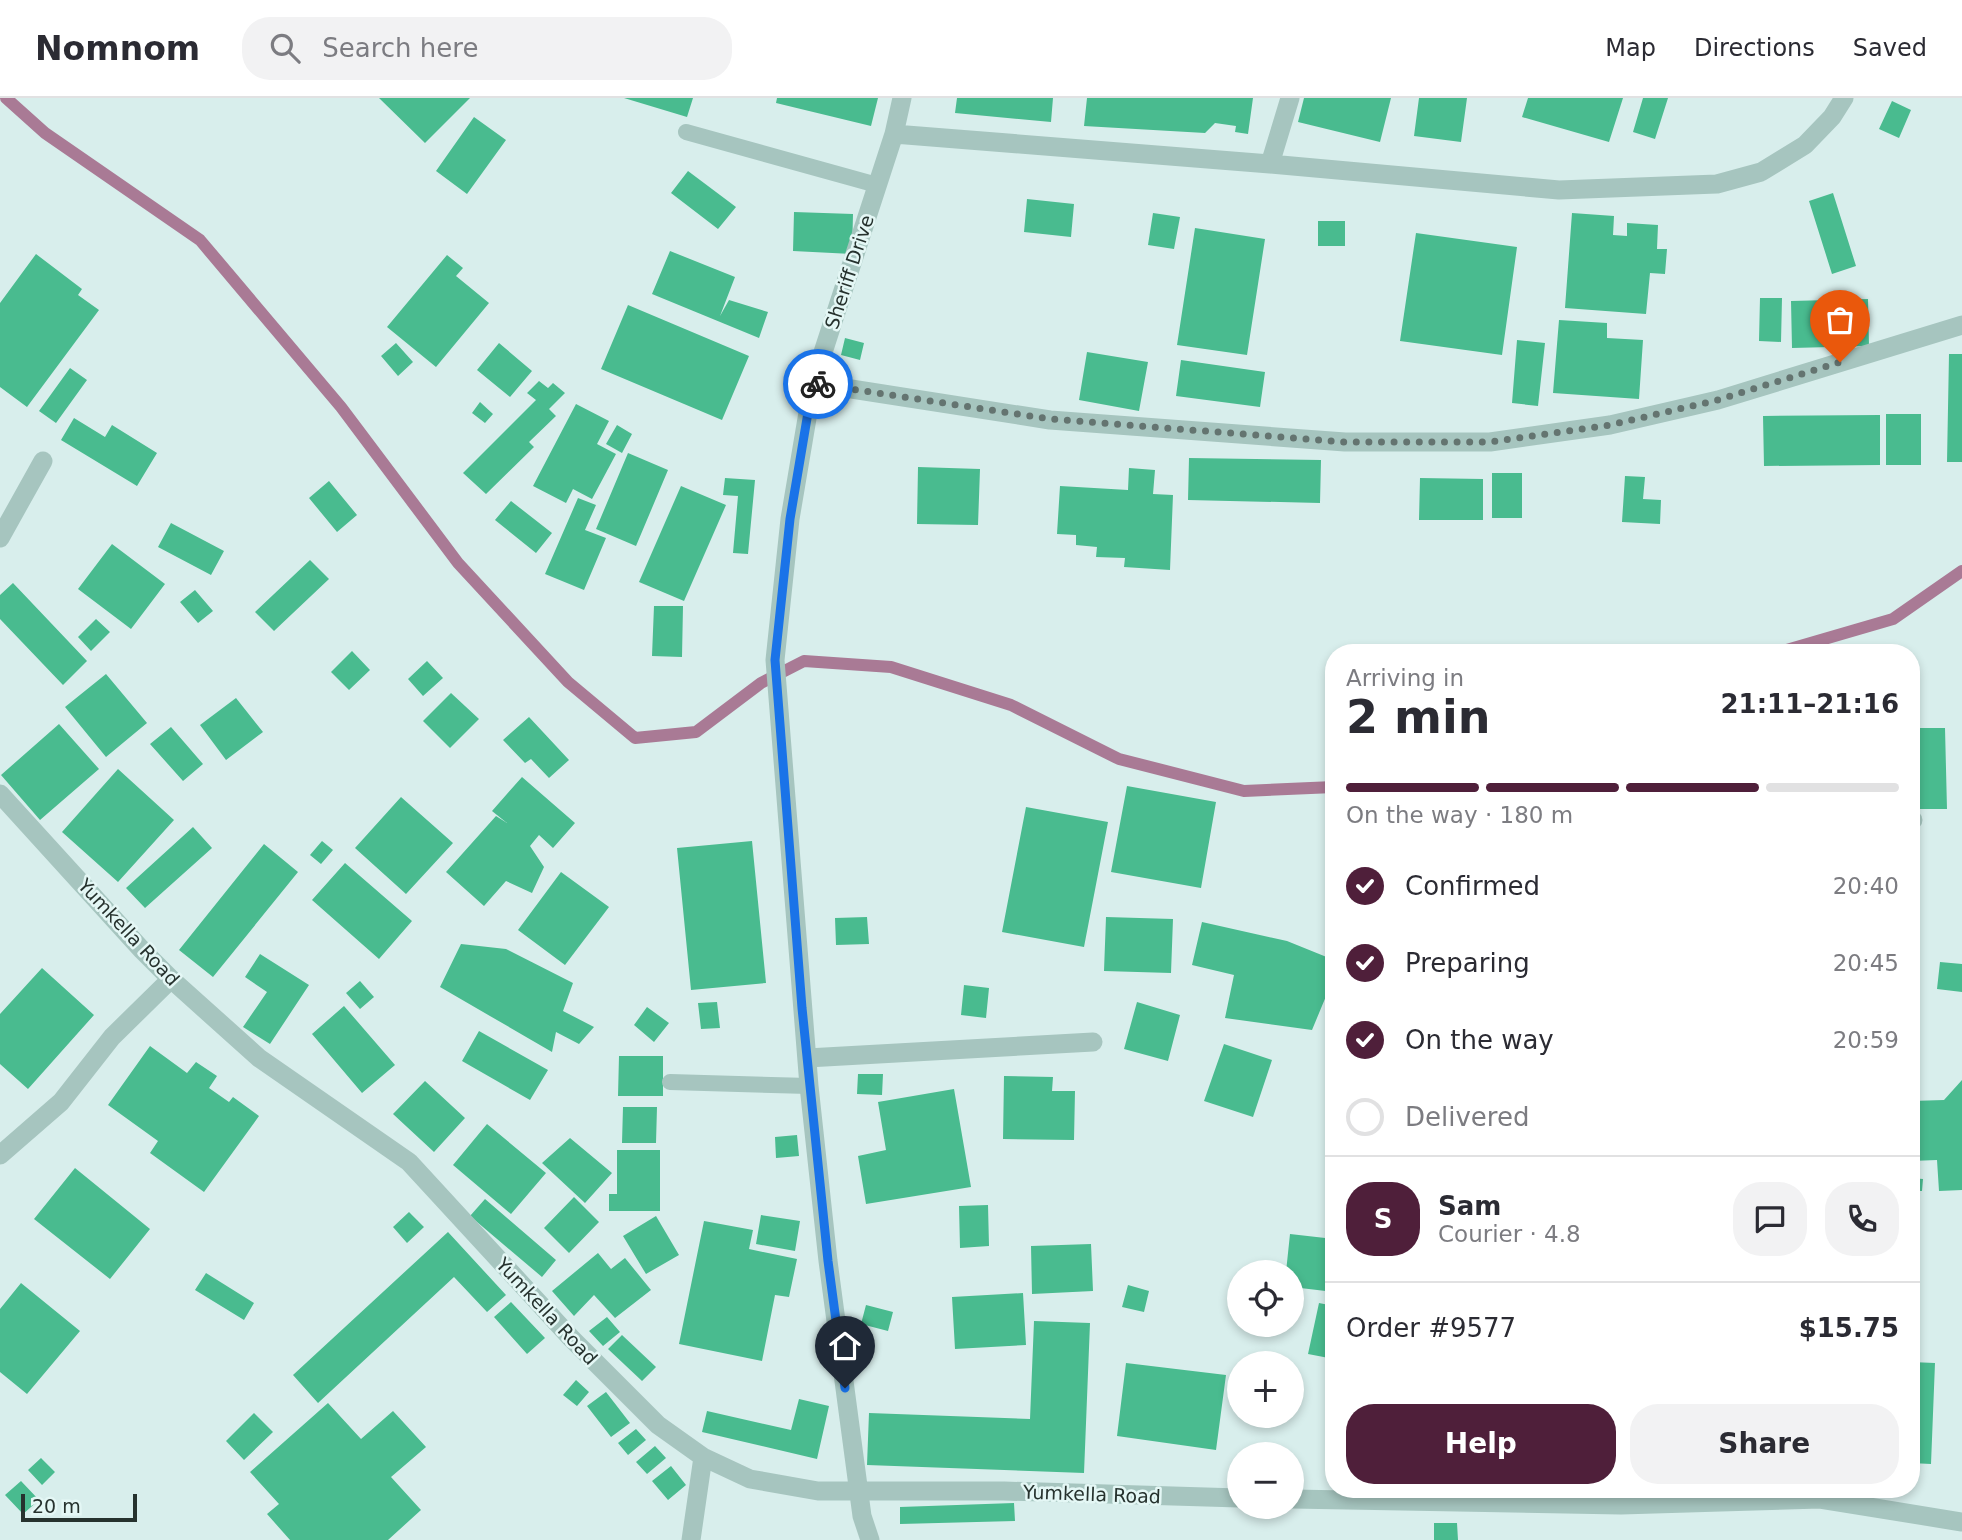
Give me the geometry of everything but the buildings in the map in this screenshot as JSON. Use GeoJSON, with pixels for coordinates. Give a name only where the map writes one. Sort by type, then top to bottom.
{"type":"FeatureCollection","features":[{"type":"Feature","properties":{"kind":"street","name":"Sheriff Drive"},"geometry":{"type":"LineString","coordinates":[[807,1058],[775,660],[790,519],[813,383],[894,134],[902,98]]}},
{"type":"Feature","properties":{"kind":"street"},"geometry":{"type":"LineString","coordinates":[[1270,164],[1290,98]]}},
{"type":"Feature","properties":{"kind":"street"},"geometry":{"type":"LineString","coordinates":[[894,134],[1559,190],[1717,184],[1762,172],[1805,145],[1832,117],[1844,98]]}},
{"type":"Feature","properties":{"kind":"street"},"geometry":{"type":"LineString","coordinates":[[813,383],[1050,419],[1345,442],[1490,442],[1610,425],[1718,400],[1962,325]]}},
{"type":"Feature","properties":{"kind":"street"},"geometry":{"type":"LineString","coordinates":[[0,538],[43,461]]}},
{"type":"Feature","properties":{"kind":"street","name":"Yumkella Road"},"geometry":{"type":"LineString","coordinates":[[0,794],[171,979],[259,1058],[409,1162],[571,1338],[658,1425],[703,1457],[751,1479],[818,1492],[858,1490],[1227,1498]]}},
{"type":"Feature","properties":{"kind":"street"},"geometry":{"type":"LineString","coordinates":[[0,1155],[61,1102],[112,1037],[171,979]]}},
{"type":"Feature","properties":{"kind":"street"},"geometry":{"type":"LineString","coordinates":[[870,1540],[862,1516],[858,1490],[828,1261],[807,1058],[1093,1042]]}},
{"type":"Feature","properties":{"kind":"street"},"geometry":{"type":"LineString","coordinates":[[691,1540],[703,1457]]}},
{"type":"Feature","properties":{"kind":"street"},"geometry":{"type":"LineString","coordinates":[[1304,1499],[1457,1498]]}},
{"type":"Feature","properties":{"kind":"street"},"geometry":{"type":"LineString","coordinates":[[1839,1498],[1962,1522]]}},
{"type":"Feature","properties":{"kind":"lane"},"geometry":{"type":"LineString","coordinates":[[686,132],[877,185]]}},
{"type":"Feature","properties":{"kind":"lane"},"geometry":{"type":"LineString","coordinates":[[670,1083],[809,1086]]}},
{"type":"Feature","properties":{"kind":"waterway"},"geometry":{"type":"LineString","coordinates":[[6,98],[45,133],[200,240],[341,407],[458,563],[568,682],[635,738],[696,732],[761,683],[804,661],[891,667],[1011,705],[1119,759],[1244,791],[1325,787]]}},
{"type":"Feature","properties":{"kind":"waterway"},"geometry":{"type":"LineString","coordinates":[[1807,644],[1893,619],[1962,571]]}},
{"type":"Feature","properties":{"kind":"way so far"},"geometry":{"type":"LineString","coordinates":[[818,384],[1050,419],[1345,442],[1490,442],[1610,425],[1718,400],[1840,362]]}},
{"type":"Feature","properties":{"kind":"route"},"geometry":{"type":"LineString","coordinates":[[818,384],[813,383],[790,519],[775,660],[802,1008],[828,1261],[845,1388]]}}]}
